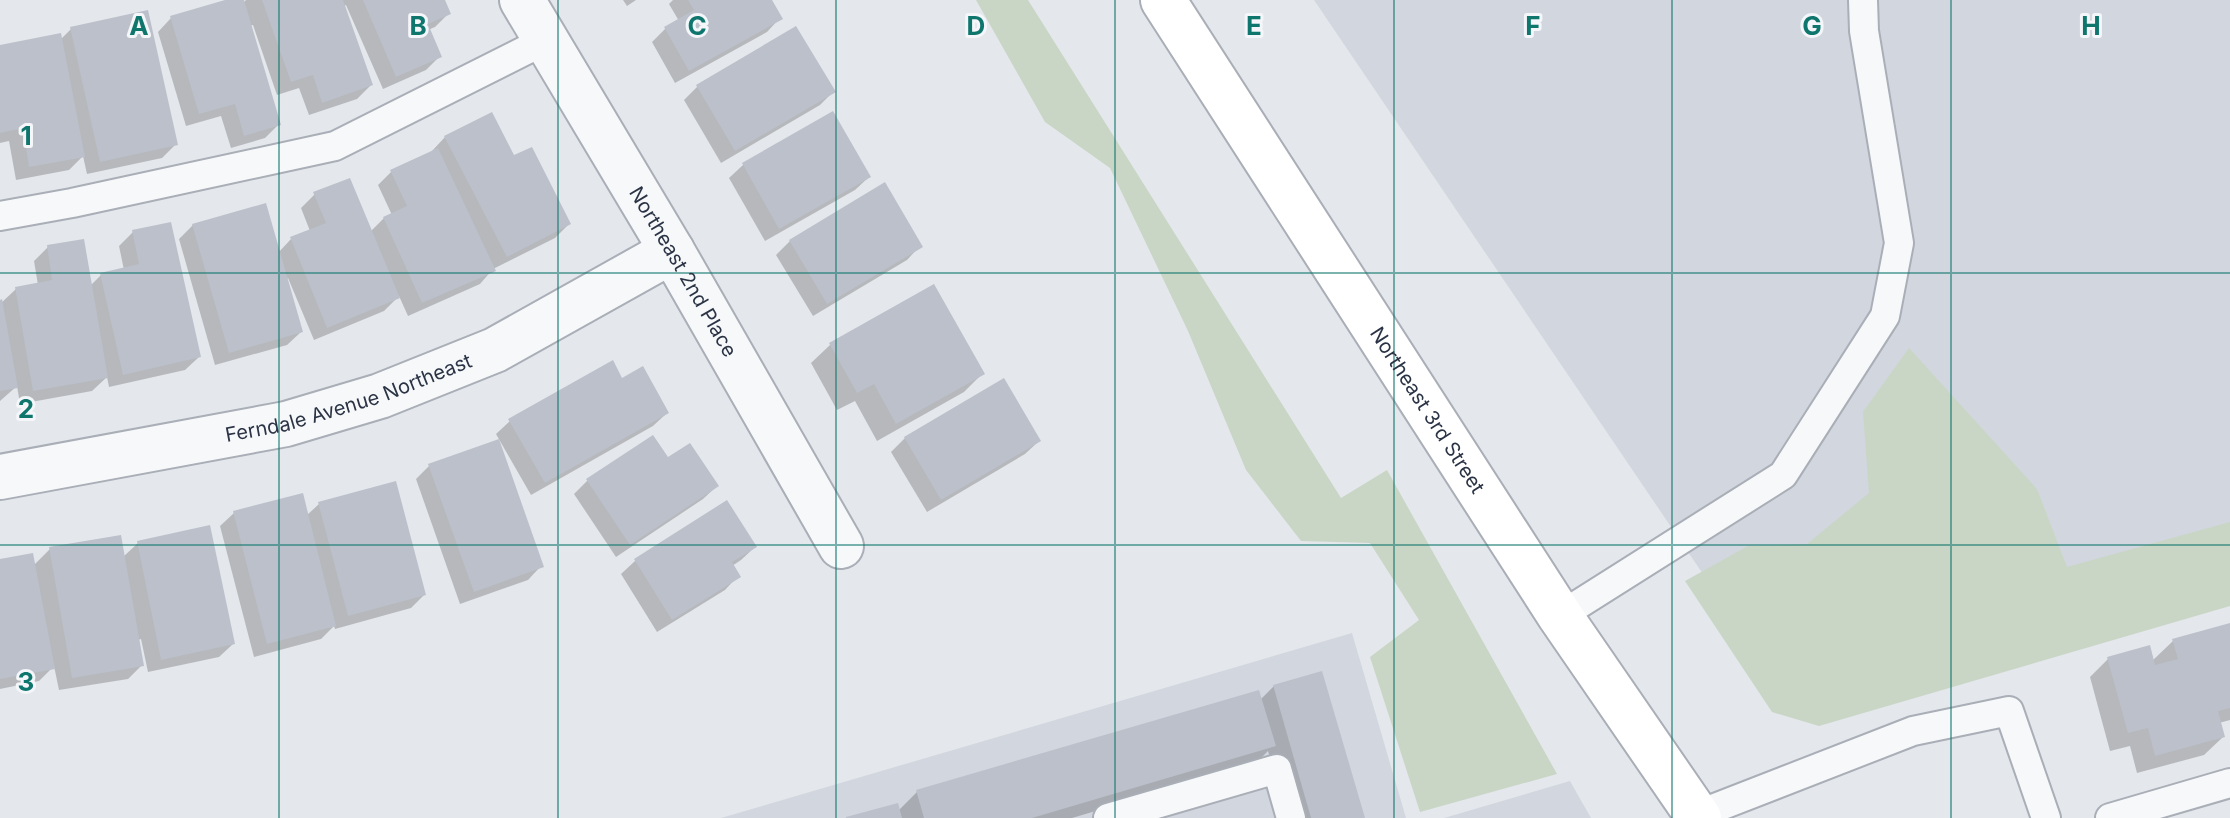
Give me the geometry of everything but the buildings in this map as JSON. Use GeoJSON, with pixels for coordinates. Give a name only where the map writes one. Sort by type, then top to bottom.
{"type":"FeatureCollection","features":[{"type":"Feature","properties":{"kind":"main road","name":"Northeast 3rd Street"},"geometry":{"type":"LineString","coordinates":[[1163,0],[1560,616],[1698,817]]}},
{"type":"Feature","properties":{"kind":"street","name":"Northeast 2nd Place"},"geometry":{"type":"LineString","coordinates":[[522,0],[672,251],[841,546]]}},
{"type":"Feature","properties":{"kind":"street","name":"Ferndale Avenue Northeast"},"geometry":{"type":"LineString","coordinates":[[0,477],[286,424],[380,396],[495,350],[672,251]]}},
{"type":"Feature","properties":{"kind":"lane"},"geometry":{"type":"LineString","coordinates":[[1560,616],[1783,475],[1885,316],[1899,243],[1864,31],[1863,0]]}},
{"type":"Feature","properties":{"kind":"lane"},"geometry":{"type":"LineString","coordinates":[[0,216],[335,146],[546,40]]}},
{"type":"Feature","properties":{"kind":"lane"},"geometry":{"type":"LineString","coordinates":[[1698,817],[1913,731],[2009,711],[2046,818]]}},
{"type":"Feature","properties":{"kind":"lane"},"geometry":{"type":"LineString","coordinates":[[1108,818],[1277,769],[1291,818]]}},
{"type":"Feature","properties":{"kind":"lane"},"geometry":{"type":"LineString","coordinates":[[2110,818],[2230,783]]}},
{"type":"Feature","properties":{"kind":"shaded area"},"geometry":{"type":"Polygon","coordinates":[[[1314,0],[2230,0],[2230,536],[1768,670],[1314,0]]]}},
{"type":"Feature","properties":{"kind":"shaded area"},"geometry":{"type":"Polygon","coordinates":[[[1352,633],[1406,818],[721,818],[1352,633]]]}},
{"type":"Feature","properties":{"kind":"shaded area"},"geometry":{"type":"Polygon","coordinates":[[[1570,781],[1591,818],[1444,818],[1570,781]]]}},
{"type":"Feature","properties":{"kind":"green space"},"geometry":{"type":"Polygon","coordinates":[[[976,0],[1028,0],[1341,498],[1387,470],[1557,774],[1420,812],[1370,657],[1419,620],[1370,543],[1301,541],[1246,470],[1188,331],[1110,168],[1045,122],[976,0]]]}},
{"type":"Feature","properties":{"kind":"green space"},"geometry":{"type":"Polygon","coordinates":[[[1909,348],[2037,489],[2067,567],[2230,522],[2230,606],[1819,726],[1772,712],[1685,581],[1748,546],[1807,544],[1869,493],[1863,412],[1909,348]]]}}]}
